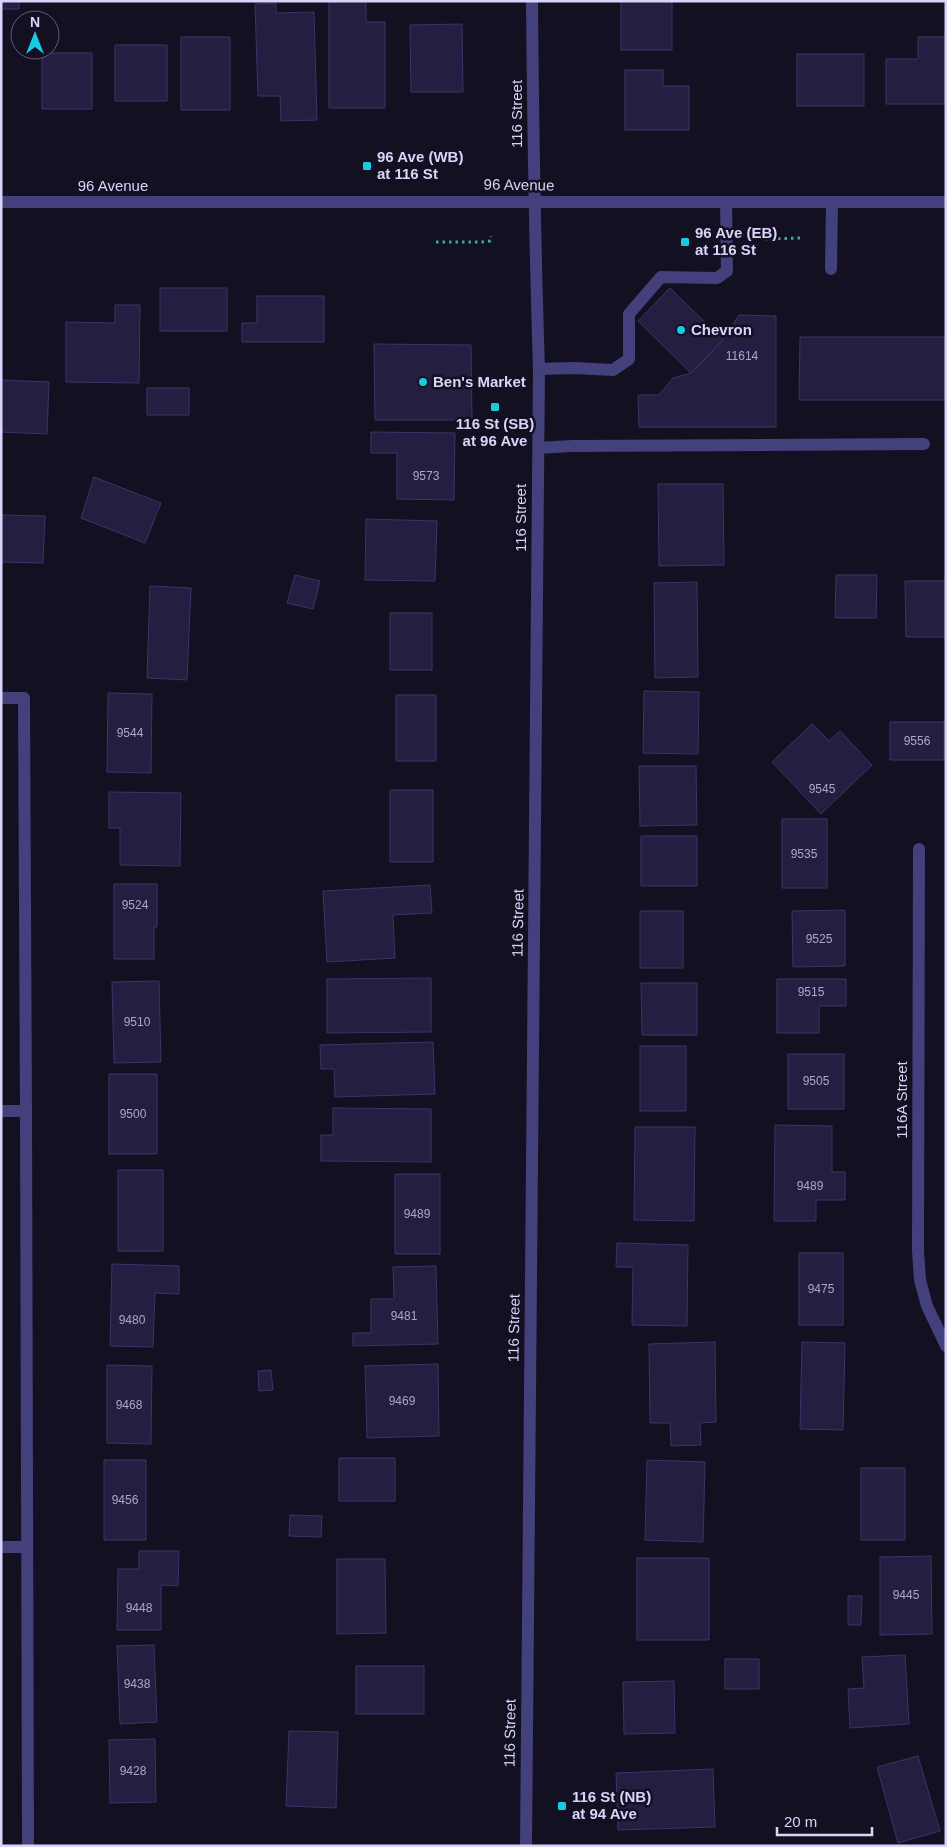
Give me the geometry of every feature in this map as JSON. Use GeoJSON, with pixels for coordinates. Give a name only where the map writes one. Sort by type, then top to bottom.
{"type":"FeatureCollection","features":[{"type":"Feature","properties":{"kind":"street","name":"116 Street"},"geometry":{"type":"LineString","coordinates":[[526,1846],[538,448],[532,1]]}},
{"type":"Feature","properties":{"kind":"street","name":"96 Avenue"},"geometry":{"type":"LineString","coordinates":[[1,202],[946,202]]}},
{"type":"Feature","properties":{"kind":"street"},"geometry":{"type":"LineString","coordinates":[[538,369],[613,370],[629,359],[629,314],[661,277],[717,278],[727,271],[726,202]]}},
{"type":"Feature","properties":{"kind":"street"},"geometry":{"type":"LineString","coordinates":[[831,269],[832,202]]}},
{"type":"Feature","properties":{"kind":"street"},"geometry":{"type":"LineString","coordinates":[[538,448],[573,446],[924,444]]}},
{"type":"Feature","properties":{"kind":"street"},"geometry":{"type":"LineString","coordinates":[[1,698],[24,698],[28,1846]]}},
{"type":"Feature","properties":{"kind":"street","name":"116A Street"},"geometry":{"type":"LineString","coordinates":[[919,849],[918,1251],[920,1280],[927,1306],[946,1346]]}},
{"type":"Feature","properties":{"kind":"street"},"geometry":{"type":"LineString","coordinates":[[1,1111],[26,1111]]}},
{"type":"Feature","properties":{"kind":"street"},"geometry":{"type":"LineString","coordinates":[[1,1547],[27,1547]]}},
{"type":"Feature","properties":{"kind":"path"},"geometry":{"type":"LineString","coordinates":[[436,242],[482,242],[490,241],[491,236]]}},
{"type":"Feature","properties":{"kind":"path"},"geometry":{"type":"LineString","coordinates":[[765,239],[802,238]]}},
{"type":"Feature","properties":{"kind":"building"},"geometry":{"type":"Polygon","coordinates":[[[1,1],[19,1],[19,9],[1,9],[1,1]]]}},
{"type":"Feature","properties":{"kind":"building"},"geometry":{"type":"Polygon","coordinates":[[[329,1],[366,1],[366,22],[385,22],[385,108],[329,108],[329,1]]]}},
{"type":"Feature","properties":{"kind":"building"},"geometry":{"type":"Polygon","coordinates":[[[621,1],[672,1],[672,50],[621,50],[621,1]]]}},
{"type":"Feature","properties":{"kind":"building"},"geometry":{"type":"Polygon","coordinates":[[[276,3],[276,13],[314,12],[317,120],[281,121],[280,96],[258,96],[255,4],[276,3]]]}},
{"type":"Feature","properties":{"kind":"building"},"geometry":{"type":"Polygon","coordinates":[[[462,24],[463,92],[411,92],[410,25],[462,24]]]}},
{"type":"Feature","properties":{"kind":"building"},"geometry":{"type":"Polygon","coordinates":[[[181,37],[230,37],[230,110],[181,110],[181,37]]]}},
{"type":"Feature","properties":{"kind":"building"},"geometry":{"type":"Polygon","coordinates":[[[918,37],[946,37],[946,104],[886,104],[886,59],[918,59],[918,37]]]}},
{"type":"Feature","properties":{"kind":"building"},"geometry":{"type":"Polygon","coordinates":[[[115,45],[167,45],[167,101],[115,101],[115,45]]]}},
{"type":"Feature","properties":{"kind":"building"},"geometry":{"type":"Polygon","coordinates":[[[60,53],[92,53],[92,109],[42,109],[42,60],[60,60],[60,53]]]}},
{"type":"Feature","properties":{"kind":"building"},"geometry":{"type":"Polygon","coordinates":[[[797,54],[864,54],[864,106],[797,106],[797,54]]]}},
{"type":"Feature","properties":{"kind":"building"},"geometry":{"type":"Polygon","coordinates":[[[625,70],[663,70],[663,86],[689,86],[689,130],[625,130],[625,70]]]}},
{"type":"Feature","properties":{"kind":"building"},"geometry":{"type":"Polygon","coordinates":[[[160,288],[227,288],[227,331],[160,331],[160,288]]]}},
{"type":"Feature","properties":{"kind":"building","name":"Chevron"},"geometry":{"type":"Polygon","coordinates":[[[670,288],[723,340],[691,373],[638,321],[670,288]]]}},
{"type":"Feature","properties":{"kind":"building"},"geometry":{"type":"Polygon","coordinates":[[[257,296],[324,296],[324,342],[242,342],[242,323],[257,323],[257,296]]]}},
{"type":"Feature","properties":{"kind":"building"},"geometry":{"type":"Polygon","coordinates":[[[115,305],[140,305],[139,383],[66,382],[66,322],[115,323],[115,305]]]}},
{"type":"Feature","properties":{"kind":"building"},"geometry":{"type":"Polygon","coordinates":[[[739,315],[776,316],[776,427],[639,427],[638,395],[659,395],[673,378],[691,373],[723,340],[739,315]]]}},
{"type":"Feature","properties":{"kind":"building"},"geometry":{"type":"Polygon","coordinates":[[[800,337],[946,337],[946,400],[799,400],[800,337]]]}},
{"type":"Feature","properties":{"kind":"building","name":"Ben's Market"},"geometry":{"type":"Polygon","coordinates":[[[374,344],[471,345],[472,420],[375,420],[374,344]]]}},
{"type":"Feature","properties":{"kind":"building"},"geometry":{"type":"Polygon","coordinates":[[[1,380],[49,382],[47,434],[1,432],[1,380]]]}},
{"type":"Feature","properties":{"kind":"building"},"geometry":{"type":"Polygon","coordinates":[[[147,388],[189,388],[189,415],[147,415],[147,388]]]}},
{"type":"Feature","properties":{"kind":"building"},"geometry":{"type":"Polygon","coordinates":[[[371,432],[455,433],[454,500],[397,499],[397,453],[371,453],[371,432]]]}},
{"type":"Feature","properties":{"kind":"building"},"geometry":{"type":"Polygon","coordinates":[[[94,477],[161,503],[145,543],[81,518],[94,477]]]}},
{"type":"Feature","properties":{"kind":"building"},"geometry":{"type":"Polygon","coordinates":[[[658,484],[723,484],[724,565],[659,566],[658,484]]]}},
{"type":"Feature","properties":{"kind":"building"},"geometry":{"type":"Polygon","coordinates":[[[1,515],[45,516],[43,563],[1,562],[1,515]]]}},
{"type":"Feature","properties":{"kind":"building"},"geometry":{"type":"Polygon","coordinates":[[[366,519],[437,521],[435,581],[365,580],[366,519]]]}},
{"type":"Feature","properties":{"kind":"building"},"geometry":{"type":"Polygon","coordinates":[[[295,575],[320,581],[313,609],[287,603],[295,575]]]}},
{"type":"Feature","properties":{"kind":"building"},"geometry":{"type":"Polygon","coordinates":[[[836,575],[877,575],[876,618],[835,618],[836,575]]]}},
{"type":"Feature","properties":{"kind":"building"},"geometry":{"type":"Polygon","coordinates":[[[905,581],[946,581],[946,637],[906,637],[905,581]]]}},
{"type":"Feature","properties":{"kind":"building"},"geometry":{"type":"Polygon","coordinates":[[[697,582],[698,677],[655,678],[654,583],[697,582]]]}},
{"type":"Feature","properties":{"kind":"building"},"geometry":{"type":"Polygon","coordinates":[[[150,586],[191,588],[187,680],[147,678],[150,586]]]}},
{"type":"Feature","properties":{"kind":"building"},"geometry":{"type":"Polygon","coordinates":[[[390,613],[432,613],[432,670],[390,670],[390,613]]]}},
{"type":"Feature","properties":{"kind":"building"},"geometry":{"type":"Polygon","coordinates":[[[644,691],[699,692],[698,754],[643,753],[644,691]]]}},
{"type":"Feature","properties":{"kind":"building"},"geometry":{"type":"Polygon","coordinates":[[[108,693],[152,694],[151,773],[107,772],[108,693]]]}},
{"type":"Feature","properties":{"kind":"building"},"geometry":{"type":"Polygon","coordinates":[[[396,695],[436,695],[436,761],[396,761],[396,695]]]}},
{"type":"Feature","properties":{"kind":"building"},"geometry":{"type":"Polygon","coordinates":[[[890,722],[944,722],[944,760],[890,760],[890,722]]]}},
{"type":"Feature","properties":{"kind":"building"},"geometry":{"type":"Polygon","coordinates":[[[812,724],[829,741],[840,731],[872,765],[821,814],[772,762],[812,724]]]}},
{"type":"Feature","properties":{"kind":"building"},"geometry":{"type":"Polygon","coordinates":[[[639,766],[696,766],[697,825],[640,826],[639,766]]]}},
{"type":"Feature","properties":{"kind":"building"},"geometry":{"type":"Polygon","coordinates":[[[390,790],[433,790],[433,862],[390,862],[390,790]]]}},
{"type":"Feature","properties":{"kind":"building"},"geometry":{"type":"Polygon","coordinates":[[[109,792],[181,793],[180,866],[120,865],[120,828],[109,828],[109,792]]]}},
{"type":"Feature","properties":{"kind":"building"},"geometry":{"type":"Polygon","coordinates":[[[782,819],[827,819],[827,888],[782,888],[782,819]]]}},
{"type":"Feature","properties":{"kind":"building"},"geometry":{"type":"Polygon","coordinates":[[[641,836],[697,836],[697,886],[641,886],[641,836]]]}},
{"type":"Feature","properties":{"kind":"building"},"geometry":{"type":"Polygon","coordinates":[[[114,884],[157,884],[157,927],[154,927],[154,959],[114,959],[114,884]]]}},
{"type":"Feature","properties":{"kind":"building"},"geometry":{"type":"Polygon","coordinates":[[[430,885],[432,913],[393,915],[395,958],[327,962],[323,891],[430,885]]]}},
{"type":"Feature","properties":{"kind":"building"},"geometry":{"type":"Polygon","coordinates":[[[845,910],[845,966],[793,967],[792,911],[845,910]]]}},
{"type":"Feature","properties":{"kind":"building"},"geometry":{"type":"Polygon","coordinates":[[[640,911],[683,911],[683,968],[640,968],[640,911]]]}},
{"type":"Feature","properties":{"kind":"building"},"geometry":{"type":"Polygon","coordinates":[[[431,978],[431,1032],[327,1033],[327,979],[431,978]]]}},
{"type":"Feature","properties":{"kind":"building"},"geometry":{"type":"Polygon","coordinates":[[[777,979],[846,979],[846,1006],[819,1006],[819,1033],[777,1033],[777,979]]]}},
{"type":"Feature","properties":{"kind":"building"},"geometry":{"type":"Polygon","coordinates":[[[159,981],[161,1062],[114,1063],[112,982],[159,981]]]}},
{"type":"Feature","properties":{"kind":"building"},"geometry":{"type":"Polygon","coordinates":[[[641,983],[697,983],[697,1035],[642,1035],[641,983]]]}},
{"type":"Feature","properties":{"kind":"building"},"geometry":{"type":"Polygon","coordinates":[[[433,1042],[435,1094],[335,1097],[334,1069],[321,1069],[320,1045],[433,1042]]]}},
{"type":"Feature","properties":{"kind":"building"},"geometry":{"type":"Polygon","coordinates":[[[640,1046],[686,1046],[686,1111],[640,1111],[640,1046]]]}},
{"type":"Feature","properties":{"kind":"building"},"geometry":{"type":"Polygon","coordinates":[[[788,1054],[844,1054],[844,1109],[788,1109],[788,1054]]]}},
{"type":"Feature","properties":{"kind":"building"},"geometry":{"type":"Polygon","coordinates":[[[109,1074],[157,1074],[157,1154],[109,1154],[109,1074]]]}},
{"type":"Feature","properties":{"kind":"building"},"geometry":{"type":"Polygon","coordinates":[[[333,1108],[431,1109],[431,1162],[321,1161],[321,1135],[333,1135],[333,1108]]]}},
{"type":"Feature","properties":{"kind":"building"},"geometry":{"type":"Polygon","coordinates":[[[775,1125],[832,1126],[832,1172],[845,1172],[845,1200],[816,1200],[816,1221],[774,1221],[775,1125]]]}},
{"type":"Feature","properties":{"kind":"building"},"geometry":{"type":"Polygon","coordinates":[[[635,1127],[695,1127],[694,1221],[634,1220],[635,1127]]]}},
{"type":"Feature","properties":{"kind":"building"},"geometry":{"type":"Polygon","coordinates":[[[118,1170],[163,1170],[163,1251],[118,1251],[118,1170]]]}},
{"type":"Feature","properties":{"kind":"building"},"geometry":{"type":"Polygon","coordinates":[[[395,1174],[440,1174],[440,1254],[395,1254],[395,1174]]]}},
{"type":"Feature","properties":{"kind":"building"},"geometry":{"type":"Polygon","coordinates":[[[617,1243],[688,1245],[687,1326],[632,1325],[633,1267],[616,1267],[617,1243]]]}},
{"type":"Feature","properties":{"kind":"building"},"geometry":{"type":"Polygon","coordinates":[[[799,1253],[843,1253],[843,1325],[799,1325],[799,1253]]]}},
{"type":"Feature","properties":{"kind":"building"},"geometry":{"type":"Polygon","coordinates":[[[112,1264],[179,1266],[179,1294],[155,1293],[153,1347],[110,1346],[112,1264]]]}},
{"type":"Feature","properties":{"kind":"building"},"geometry":{"type":"Polygon","coordinates":[[[436,1266],[438,1344],[353,1346],[353,1333],[371,1333],[371,1299],[394,1299],[393,1267],[436,1266]]]}},
{"type":"Feature","properties":{"kind":"building"},"geometry":{"type":"Polygon","coordinates":[[[715,1342],[716,1422],[700,1423],[701,1445],[671,1446],[670,1423],[650,1423],[649,1344],[715,1342]]]}},
{"type":"Feature","properties":{"kind":"building"},"geometry":{"type":"Polygon","coordinates":[[[802,1342],[845,1343],[843,1430],[800,1429],[802,1342]]]}},
{"type":"Feature","properties":{"kind":"building"},"geometry":{"type":"Polygon","coordinates":[[[438,1364],[439,1436],[367,1438],[365,1366],[438,1364]]]}},
{"type":"Feature","properties":{"kind":"building"},"geometry":{"type":"Polygon","coordinates":[[[107,1365],[152,1366],[151,1444],[107,1443],[107,1365]]]}},
{"type":"Feature","properties":{"kind":"building"},"geometry":{"type":"Polygon","coordinates":[[[271,1370],[273,1390],[259,1391],[258,1371],[271,1370]]]}},
{"type":"Feature","properties":{"kind":"building"},"geometry":{"type":"Polygon","coordinates":[[[339,1458],[395,1458],[395,1501],[339,1501],[339,1458]]]}},
{"type":"Feature","properties":{"kind":"building"},"geometry":{"type":"Polygon","coordinates":[[[104,1460],[146,1460],[146,1540],[104,1540],[104,1460]]]}},
{"type":"Feature","properties":{"kind":"building"},"geometry":{"type":"Polygon","coordinates":[[[647,1460],[705,1462],[703,1542],[645,1540],[647,1460]]]}},
{"type":"Feature","properties":{"kind":"building"},"geometry":{"type":"Polygon","coordinates":[[[861,1468],[905,1468],[905,1540],[861,1540],[861,1468]]]}},
{"type":"Feature","properties":{"kind":"building"},"geometry":{"type":"Polygon","coordinates":[[[290,1515],[322,1516],[321,1537],[289,1536],[290,1515]]]}},
{"type":"Feature","properties":{"kind":"building"},"geometry":{"type":"Polygon","coordinates":[[[139,1551],[179,1551],[178,1586],[161,1585],[161,1630],[117,1630],[118,1569],[139,1569],[139,1551]]]}},
{"type":"Feature","properties":{"kind":"building"},"geometry":{"type":"Polygon","coordinates":[[[931,1556],[932,1634],[880,1635],[880,1557],[931,1556]]]}},
{"type":"Feature","properties":{"kind":"building"},"geometry":{"type":"Polygon","coordinates":[[[637,1558],[709,1558],[709,1640],[637,1640],[637,1558]]]}},
{"type":"Feature","properties":{"kind":"building"},"geometry":{"type":"Polygon","coordinates":[[[337,1559],[385,1559],[386,1633],[337,1634],[337,1559]]]}},
{"type":"Feature","properties":{"kind":"building"},"geometry":{"type":"Polygon","coordinates":[[[848,1596],[862,1596],[861,1625],[848,1625],[848,1596]]]}},
{"type":"Feature","properties":{"kind":"building"},"geometry":{"type":"Polygon","coordinates":[[[154,1645],[157,1722],[120,1724],[117,1646],[154,1645]]]}},
{"type":"Feature","properties":{"kind":"building"},"geometry":{"type":"Polygon","coordinates":[[[905,1655],[909,1724],[850,1728],[848,1689],[864,1688],[862,1657],[905,1655]]]}},
{"type":"Feature","properties":{"kind":"building"},"geometry":{"type":"Polygon","coordinates":[[[725,1659],[759,1659],[759,1689],[725,1689],[725,1659]]]}},
{"type":"Feature","properties":{"kind":"building"},"geometry":{"type":"Polygon","coordinates":[[[356,1666],[424,1666],[424,1714],[356,1714],[356,1666]]]}},
{"type":"Feature","properties":{"kind":"building"},"geometry":{"type":"Polygon","coordinates":[[[674,1681],[675,1733],[624,1734],[623,1682],[674,1681]]]}},
{"type":"Feature","properties":{"kind":"building"},"geometry":{"type":"Polygon","coordinates":[[[289,1731],[338,1732],[336,1808],[286,1806],[289,1731]]]}},
{"type":"Feature","properties":{"kind":"building"},"geometry":{"type":"Polygon","coordinates":[[[155,1739],[156,1802],[110,1803],[109,1740],[155,1739]]]}},
{"type":"Feature","properties":{"kind":"building"},"geometry":{"type":"Polygon","coordinates":[[[918,1756],[940,1831],[898,1843],[877,1767],[918,1756]]]}},
{"type":"Feature","properties":{"kind":"building"},"geometry":{"type":"Polygon","coordinates":[[[713,1769],[715,1827],[618,1830],[616,1773],[713,1769]]]}},
{"type":"Feature","properties":{"kind":"place","name":"96 Ave (WB) at 116 St"},"geometry":{"type":"Point","coordinates":[367,166]}},
{"type":"Feature","properties":{"kind":"place","name":"96 Ave (EB) at 116 St"},"geometry":{"type":"Point","coordinates":[685,242]}},
{"type":"Feature","properties":{"kind":"place","name":"Chevron"},"geometry":{"type":"Point","coordinates":[681,330]}},
{"type":"Feature","properties":{"kind":"place","name":"Ben's Market"},"geometry":{"type":"Point","coordinates":[423,382]}},
{"type":"Feature","properties":{"kind":"place","name":"116 St (SB) at 96 Ave"},"geometry":{"type":"Point","coordinates":[495,407]}},
{"type":"Feature","properties":{"kind":"place","name":"116 St (NB) at 94 Ave"},"geometry":{"type":"Point","coordinates":[562,1806]}}]}
